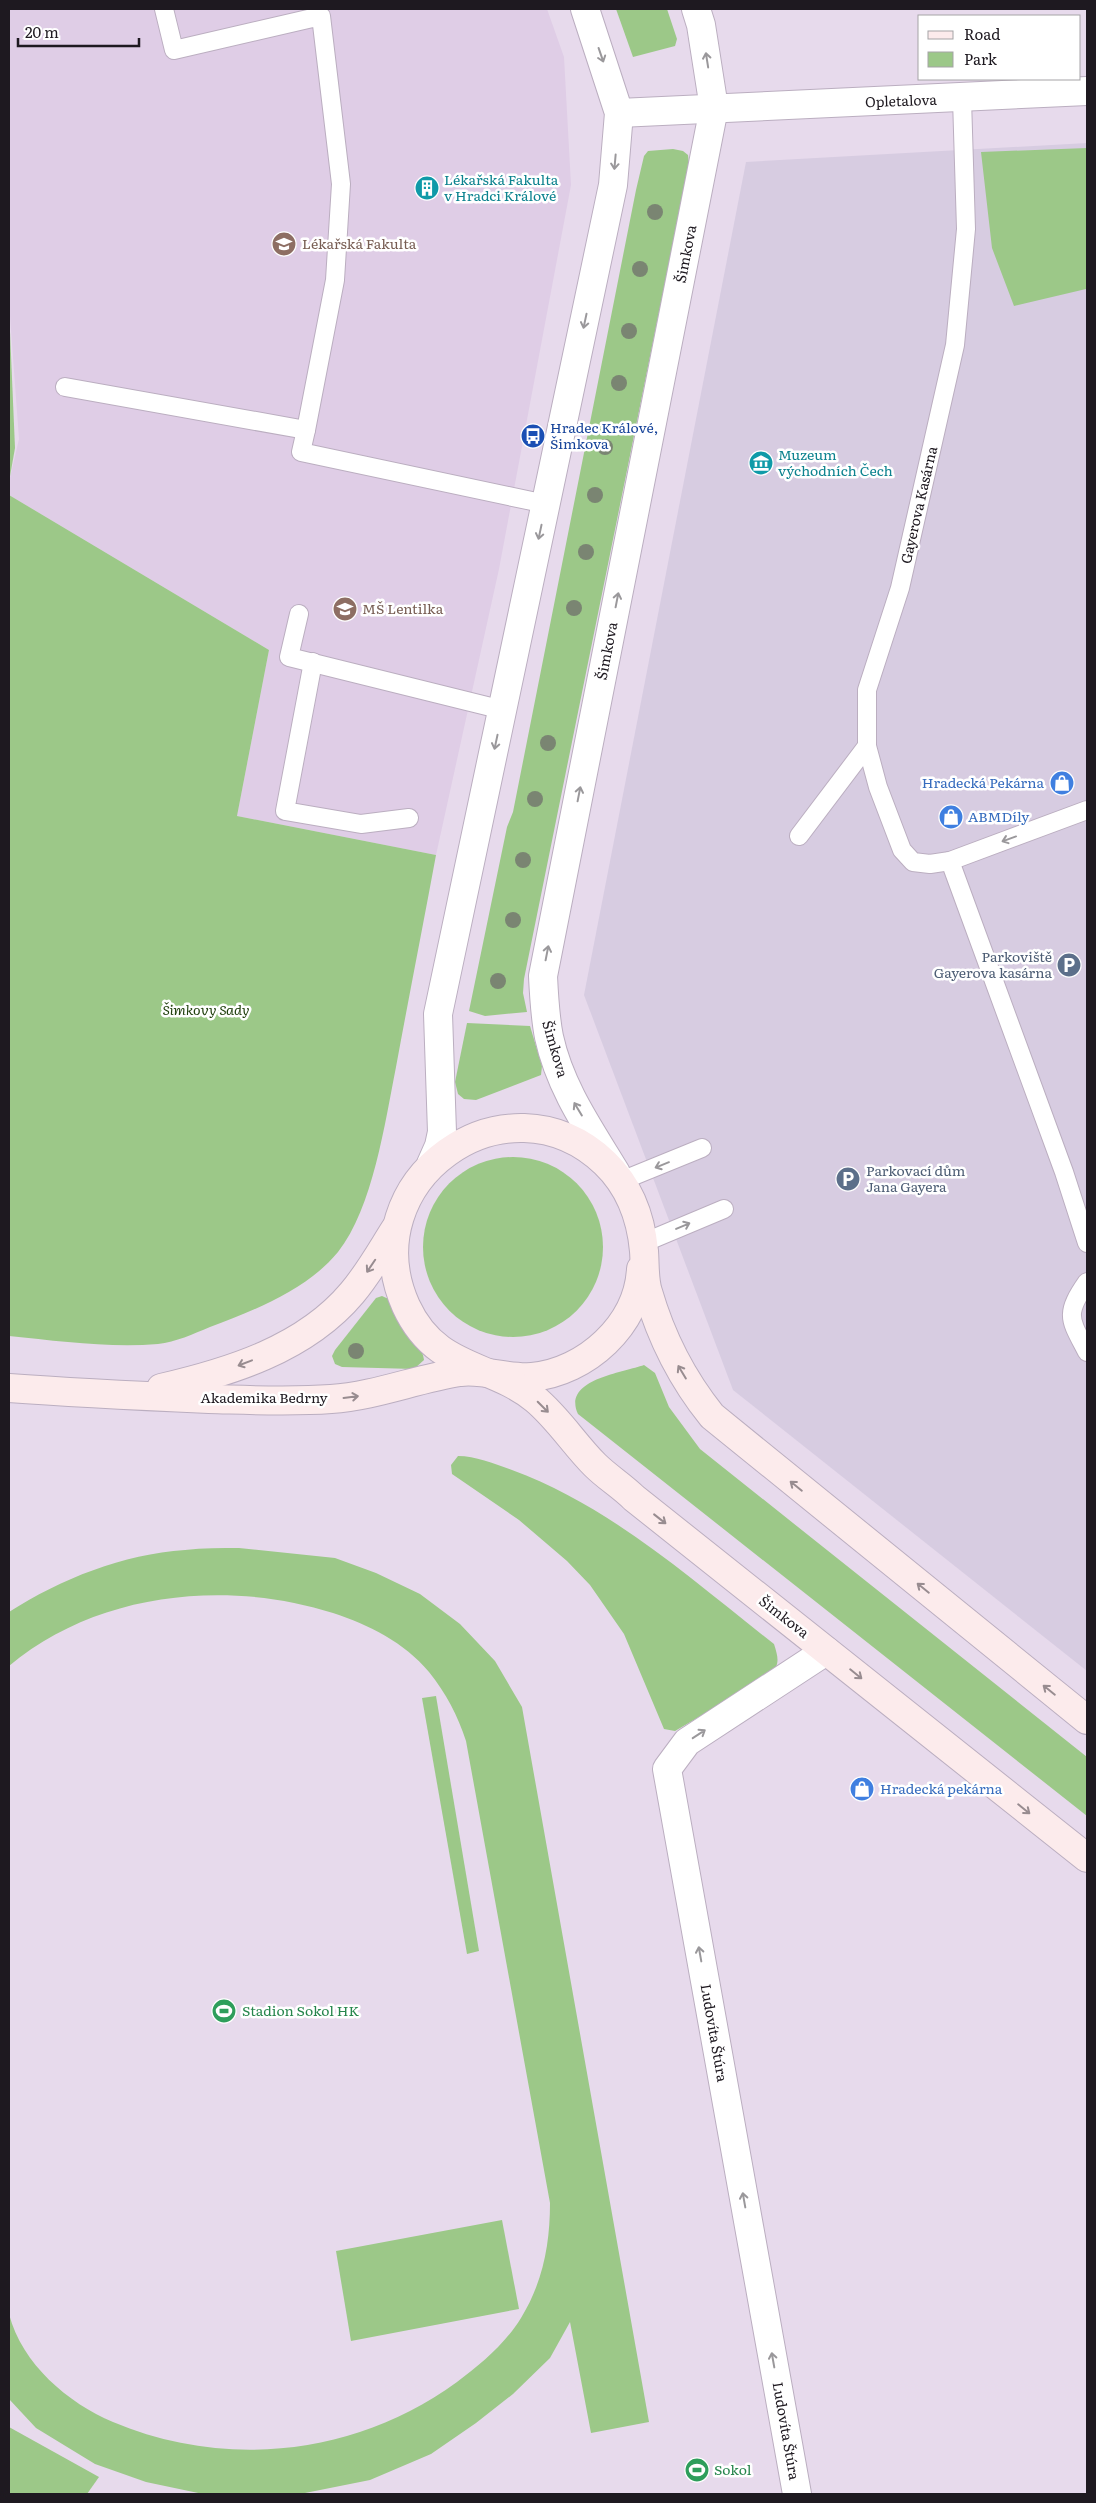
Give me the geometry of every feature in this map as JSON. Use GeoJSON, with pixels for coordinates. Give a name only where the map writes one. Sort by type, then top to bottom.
{"type":"FeatureCollection","features":[{"type":"Feature","properties":{"kind":"street","name":"Šimkova"},"geometry":{"type":"LineString","coordinates":[[431,1164],[439,1146],[442,1132],[438,1014],[613,185],[619,113],[585,9]]}},
{"type":"Feature","properties":{"kind":"street","name":"Šimkova"},"geometry":{"type":"LineString","coordinates":[[696,9],[701,25],[714,108],[543,976],[550,1038],[559,1071],[572,1101],[631,1199],[640,1224],[647,1290],[676,1362],[712,1416],[1087,1720]]}},
{"type":"Feature","properties":{"kind":"street","name":"Opletalova"},"geometry":{"type":"LineString","coordinates":[[714,108],[962,99],[1087,91]]}},
{"type":"Feature","properties":{"kind":"street"},"geometry":{"type":"LineString","coordinates":[[619,113],[714,108]]}},
{"type":"Feature","properties":{"kind":"street","name":"Šimkova"},"geometry":{"type":"LineString","coordinates":[[621,1181],[606,1163],[586,1147],[562,1136],[537,1129],[516,1128],[487,1132],[454,1147],[431,1164],[415,1183],[403,1206],[397,1225],[394,1254],[398,1285],[407,1308],[423,1333],[441,1351],[463,1364],[516,1386],[536,1400],[596,1465],[1087,1858]]}},
{"type":"Feature","properties":{"kind":"street","name":"Akademika Bedrny"},"geometry":{"type":"LineString","coordinates":[[128,1396],[188,1382],[231,1368],[270,1354],[303,1336],[352,1293],[397,1225]]}},
{"type":"Feature","properties":{"kind":"street","name":"Šimkova"},"geometry":{"type":"LineString","coordinates":[[486,1374],[517,1377],[560,1371],[580,1362],[601,1347],[618,1328],[633,1303],[641,1278],[643,1243]]}},
{"type":"Feature","properties":{"kind":"street","name":"Akademika Bedrny"},"geometry":{"type":"LineString","coordinates":[[9,1388],[128,1396],[253,1400],[331,1399],[366,1395],[463,1372],[486,1374]]}},
{"type":"Feature","properties":{"kind":"street","name":"Ludovíta Štúra"},"geometry":{"type":"LineString","coordinates":[[797,2494],[666,1769],[687,1742],[826,1651]]}},
{"type":"Feature","properties":{"kind":"lane"},"geometry":{"type":"LineString","coordinates":[[164,9],[174,50],[321,16],[341,184],[335,280],[301,452],[546,504]]}},
{"type":"Feature","properties":{"kind":"lane","name":"Gayerova Kasárna"},"geometry":{"type":"LineString","coordinates":[[962,99],[966,229],[955,345],[900,588],[867,690],[866,746],[878,787],[902,850],[913,862],[930,864],[950,861],[1087,810]]}},
{"type":"Feature","properties":{"kind":"lane"},"geometry":{"type":"LineString","coordinates":[[65,387],[306,430]]}},
{"type":"Feature","properties":{"kind":"lane"},"geometry":{"type":"LineString","coordinates":[[299,614],[289,657],[502,710]]}},
{"type":"Feature","properties":{"kind":"lane"},"geometry":{"type":"LineString","coordinates":[[313,662],[285,811],[361,824],[409,818]]}},
{"type":"Feature","properties":{"kind":"lane"},"geometry":{"type":"LineString","coordinates":[[799,836],[866,746]]}},
{"type":"Feature","properties":{"kind":"lane"},"geometry":{"type":"LineString","coordinates":[[950,861],[1058,1155],[1087,1243]]}},
{"type":"Feature","properties":{"kind":"lane"},"geometry":{"type":"LineString","coordinates":[[621,1181],[702,1148]]}},
{"type":"Feature","properties":{"kind":"lane"},"geometry":{"type":"LineString","coordinates":[[643,1243],[724,1209]]}},
{"type":"Feature","properties":{"kind":"lane"},"geometry":{"type":"LineString","coordinates":[[1087,1282],[1072,1307],[1074,1326],[1087,1352]]}},
{"type":"Feature","properties":{"kind":"shaded area","name":"Lékařská Fakulta"},"geometry":{"type":"Polygon","coordinates":[[[9,9],[547,9],[564,57],[571,185],[499,569],[436,855],[237,816],[269,650],[9,495],[9,482],[19,439],[9,303],[9,9]]]}},
{"type":"Feature","properties":{"kind":"shaded area"},"geometry":{"type":"Polygon","coordinates":[[[1087,143],[1087,1671],[733,1390],[584,995],[746,162],[1087,143]]]}},
{"type":"Feature","properties":{"kind":"green space"},"geometry":{"type":"Polygon","coordinates":[[[616,9],[667,9],[677,39],[675,46],[633,57],[616,9]]]}},
{"type":"Feature","properties":{"kind":"green space"},"geometry":{"type":"Polygon","coordinates":[[[1087,148],[1087,291],[1086,289],[1014,306],[992,248],[981,152],[1087,148]]]}},
{"type":"Feature","properties":{"kind":"green space"},"geometry":{"type":"Polygon","coordinates":[[[673,149],[683,151],[688,155],[689,164],[524,979],[523,993],[527,1012],[485,1016],[469,1011],[507,827],[513,812],[636,190],[644,156],[648,151],[673,149]]]}},
{"type":"Feature","properties":{"kind":"green space"},"geometry":{"type":"Polygon","coordinates":[[[9,308],[15,448],[9,482],[9,308]]]}},
{"type":"Feature","properties":{"kind":"green space","name":"Šimkovy Sady"},"geometry":{"type":"Polygon","coordinates":[[[9,495],[269,650],[237,816],[436,855],[382,1138],[369,1189],[350,1234],[338,1252],[325,1266],[295,1288],[244,1314],[165,1343],[102,1345],[9,1336],[9,495]]]}},
{"type":"Feature","properties":{"kind":"green space"},"geometry":{"type":"Polygon","coordinates":[[[467,1023],[530,1026],[542,1066],[541,1075],[476,1100],[464,1099],[458,1094],[455,1082],[467,1023]]]}},
{"type":"Feature","properties":{"kind":"green space"},"geometry":{"type":"Polygon","coordinates":[[[522,1157],[531,1158],[556,1167],[577,1183],[593,1204],[602,1229],[602,1265],[593,1290],[577,1311],[556,1327],[548,1330],[531,1336],[504,1337],[495,1336],[470,1327],[443,1304],[433,1290],[424,1265],[423,1238],[424,1229],[433,1204],[456,1177],[470,1167],[495,1158],[522,1157]]]}},
{"type":"Feature","properties":{"kind":"green space"},"geometry":{"type":"Polygon","coordinates":[[[382,1296],[393,1301],[424,1360],[414,1369],[342,1367],[335,1364],[332,1356],[335,1350],[376,1298],[382,1296]]]}},
{"type":"Feature","properties":{"kind":"green space"},"geometry":{"type":"Polygon","coordinates":[[[644,1365],[655,1373],[669,1407],[700,1449],[1087,1757],[1087,1816],[578,1414],[575,1402],[578,1393],[586,1386],[609,1375],[644,1365]]]}},
{"type":"Feature","properties":{"kind":"green space"},"geometry":{"type":"Polygon","coordinates":[[[458,1456],[472,1457],[492,1463],[549,1485],[617,1524],[650,1547],[774,1644],[778,1660],[772,1674],[675,1731],[664,1729],[624,1634],[590,1585],[567,1561],[519,1520],[452,1474],[451,1465],[458,1456]]]}},
{"type":"Feature","properties":{"kind":"green space"},"geometry":{"type":"Polygon","coordinates":[[[239,1548],[335,1558],[376,1573],[420,1594],[460,1624],[495,1661],[522,1707],[649,2422],[591,2433],[570,2322],[550,2358],[513,2394],[476,2423],[431,2454],[370,2480],[305,2493],[203,2494],[146,2482],[95,2464],[36,2428],[9,2399],[9,2314],[15,2332],[24,2349],[49,2380],[80,2404],[113,2422],[156,2437],[201,2446],[246,2450],[290,2447],[334,2439],[377,2426],[418,2407],[475,2368],[500,2345],[515,2327],[529,2304],[540,2277],[547,2248],[550,2203],[466,1741],[451,1705],[429,1672],[397,1643],[373,1629],[333,1613],[292,1602],[250,1597],[207,1595],[164,1599],[122,1608],[82,1622],[44,1641],[9,1666],[9,1612],[50,1589],[93,1570],[162,1552],[239,1548]]]}},
{"type":"Feature","properties":{"kind":"green space"},"geometry":{"type":"Polygon","coordinates":[[[436,1696],[479,1951],[467,1954],[422,1698],[436,1696]]]}},
{"type":"Feature","properties":{"kind":"green space"},"geometry":{"type":"Polygon","coordinates":[[[502,2220],[519,2309],[351,2341],[336,2251],[502,2220]]]}},
{"type":"Feature","properties":{"kind":"green space"},"geometry":{"type":"Polygon","coordinates":[[[9,2427],[99,2477],[87,2494],[9,2494],[9,2427]]]}},
{"type":"Feature","properties":{"kind":"place","name":"Lékařská Fakulta v Hradci Králové"},"geometry":{"type":"Point","coordinates":[427,188]}},
{"type":"Feature","properties":{"kind":"place","name":"Lékařská Fakulta"},"geometry":{"type":"Point","coordinates":[284,244]}},
{"type":"Feature","properties":{"kind":"place","name":"Hradec Králové, Šimkova"},"geometry":{"type":"Point","coordinates":[533,436]}},
{"type":"Feature","properties":{"kind":"place","name":"Muzeum východních Čech"},"geometry":{"type":"Point","coordinates":[761,463]}},
{"type":"Feature","properties":{"kind":"place","name":"MŠ Lentilka"},"geometry":{"type":"Point","coordinates":[345,609]}},
{"type":"Feature","properties":{"kind":"place","name":"Hradecká Pekárna"},"geometry":{"type":"Point","coordinates":[1062,783]}},
{"type":"Feature","properties":{"kind":"place","name":"ABMDíly"},"geometry":{"type":"Point","coordinates":[951,817]}},
{"type":"Feature","properties":{"kind":"place","name":"Parkoviště Gayerova kasárna"},"geometry":{"type":"Point","coordinates":[1069,965]}},
{"type":"Feature","properties":{"kind":"place","name":"Parkovací dům Jana Gayera"},"geometry":{"type":"Point","coordinates":[848,1179]}},
{"type":"Feature","properties":{"kind":"place","name":"Hradecká pekárna"},"geometry":{"type":"Point","coordinates":[862,1789]}},
{"type":"Feature","properties":{"kind":"place","name":"Stadion Sokol HK"},"geometry":{"type":"Point","coordinates":[224,2011]}},
{"type":"Feature","properties":{"kind":"place","name":"Sokol"},"geometry":{"type":"Point","coordinates":[697,2470]}}]}
